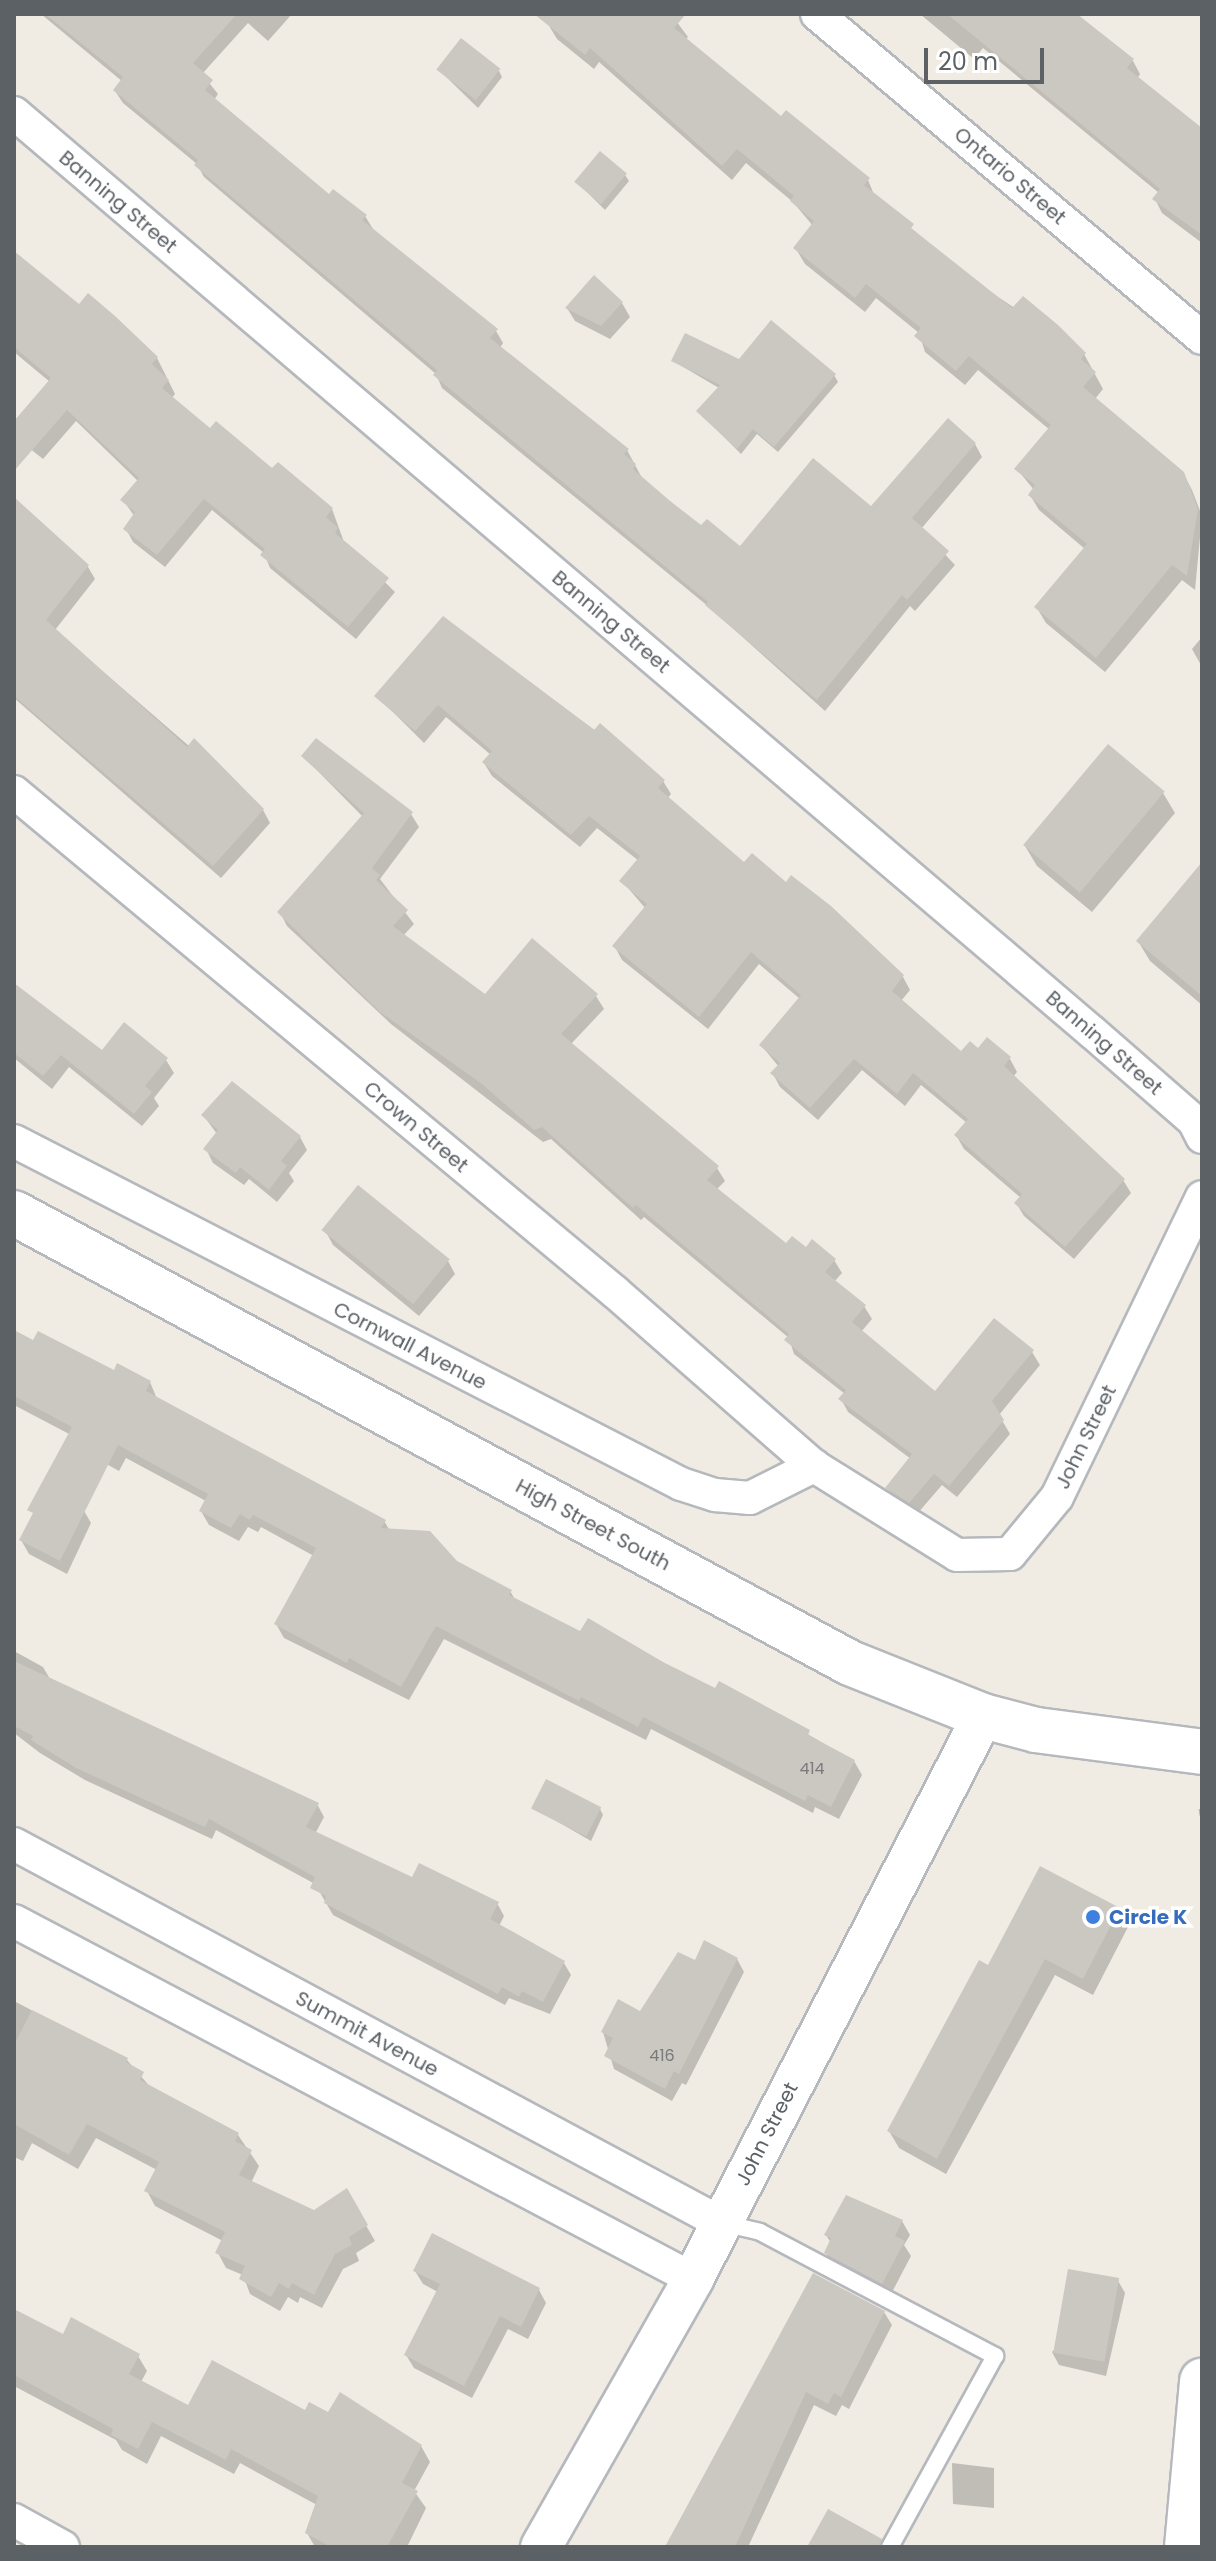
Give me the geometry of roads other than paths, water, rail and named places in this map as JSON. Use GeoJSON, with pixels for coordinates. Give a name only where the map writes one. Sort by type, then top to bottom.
{"type":"FeatureCollection","features":[{"type":"Feature","properties":{"kind":"main road","name":"High Street South"},"geometry":{"type":"LineString","coordinates":[[14,1213],[850,1663],[983,1716],[1036,1730],[1202,1752]]}},
{"type":"Feature","properties":{"kind":"main road"},"geometry":{"type":"LineString","coordinates":[[1187,2547],[1202,2381]]}},
{"type":"Feature","properties":{"kind":"street","name":"Ontario Street"},"geometry":{"type":"LineString","coordinates":[[817,14],[1202,338]]}},
{"type":"Feature","properties":{"kind":"street","name":"Banning Street"},"geometry":{"type":"LineString","coordinates":[[14,113],[1092,1032],[1194,1121],[1202,1137]]}},
{"type":"Feature","properties":{"kind":"street","name":"Crown Street"},"geometry":{"type":"LineString","coordinates":[[14,792],[615,1292],[814,1466]]}},
{"type":"Feature","properties":{"kind":"street","name":"Cornwall Avenue"},"geometry":{"type":"LineString","coordinates":[[14,1141],[681,1484],[715,1495],[750,1498],[814,1466]]}},
{"type":"Feature","properties":{"kind":"street","name":"John Street"},"geometry":{"type":"LineString","coordinates":[[814,1466],[957,1555],[1010,1554],[1057,1497],[1202,1197]]}},
{"type":"Feature","properties":{"kind":"street","name":"John Street"},"geometry":{"type":"LineString","coordinates":[[541,2547],[693,2279],[983,1716]]}},
{"type":"Feature","properties":{"kind":"street","name":"Summit Avenue"},"geometry":{"type":"LineString","coordinates":[[14,1844],[721,2223]]}},
{"type":"Feature","properties":{"kind":"street"},"geometry":{"type":"LineString","coordinates":[[14,1921],[693,2279]]}},
{"type":"Feature","properties":{"kind":"street"},"geometry":{"type":"LineString","coordinates":[[14,2520],[63,2547]]}},
{"type":"Feature","properties":{"kind":"lane"},"geometry":{"type":"LineString","coordinates":[[721,2223],[760,2232],[995,2356],[890,2547]]}},
{"type":"Feature","properties":{"kind":"place","name":"Circle K"},"geometry":{"type":"Point","coordinates":[1093,1917]}}]}
